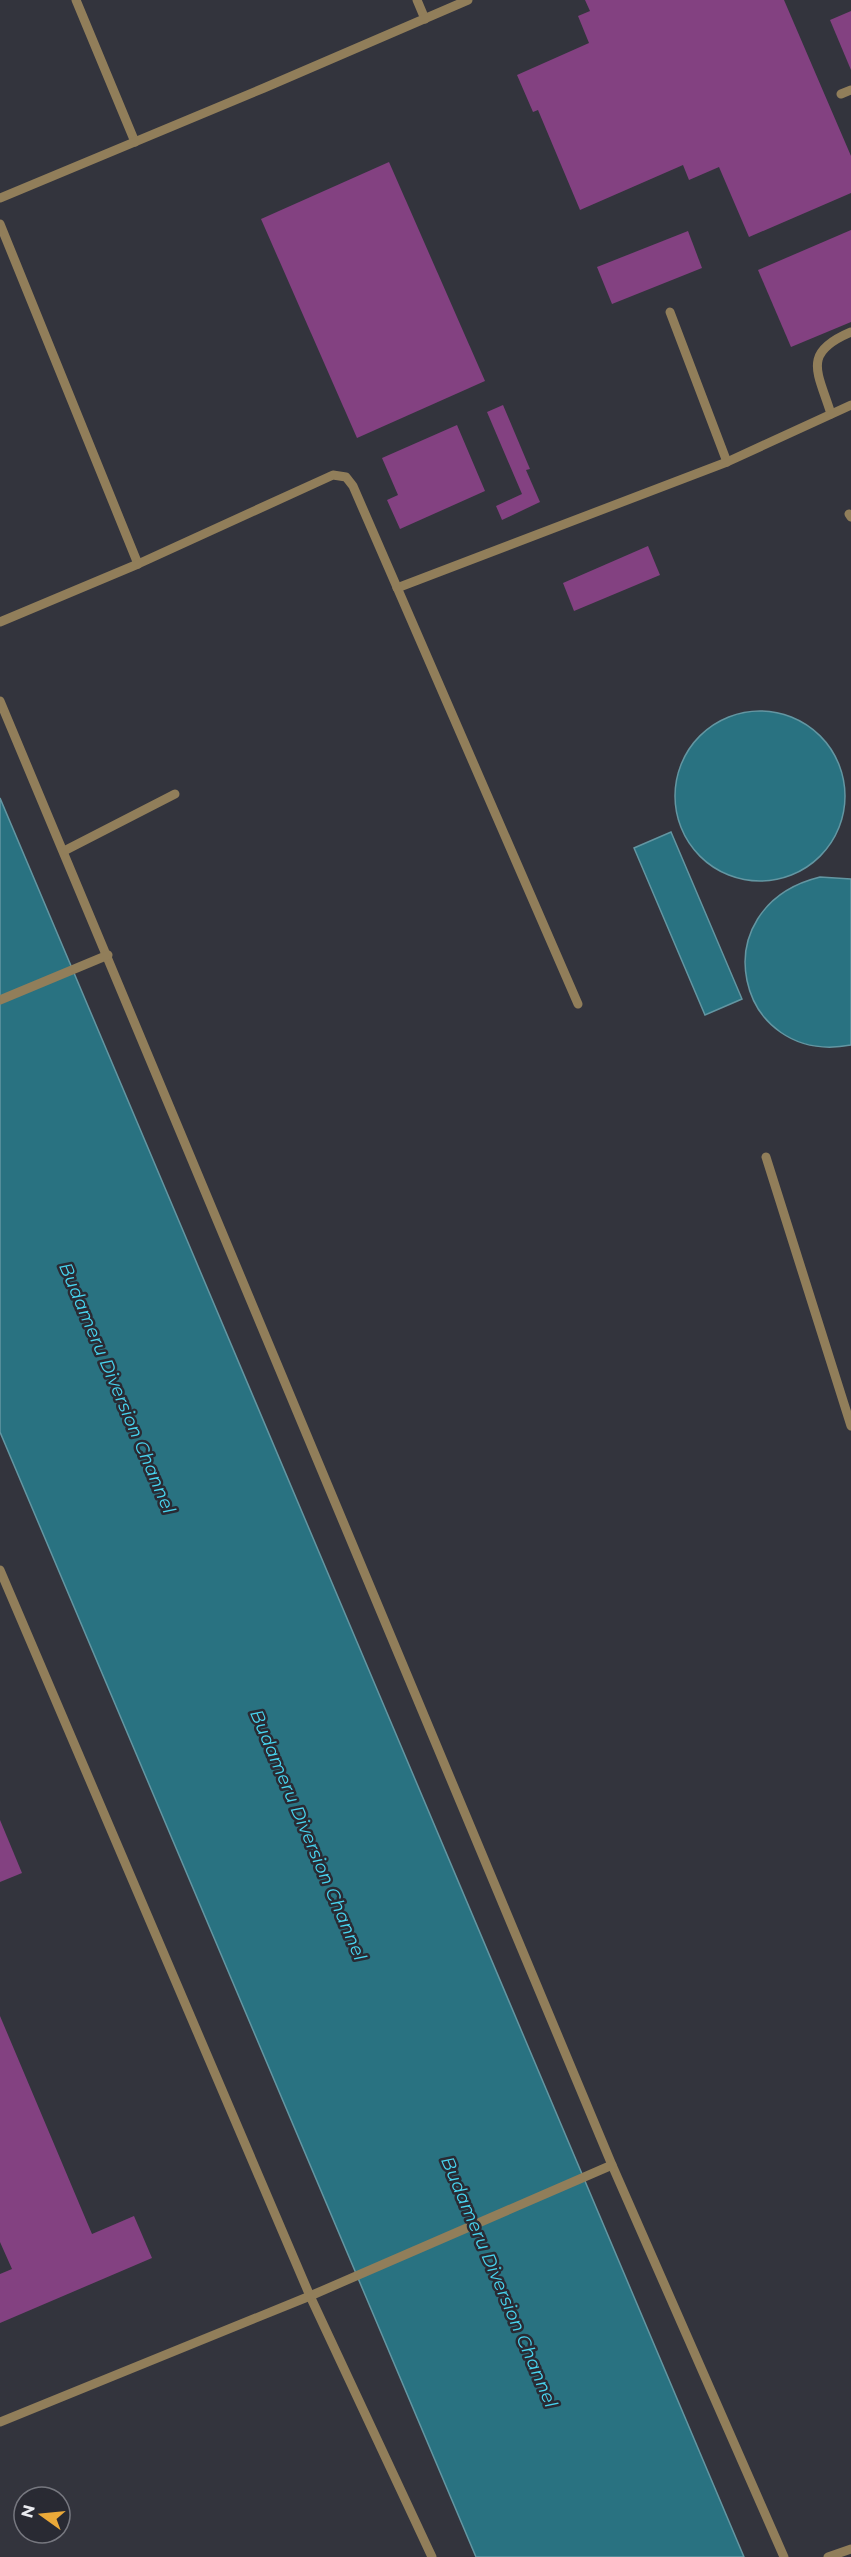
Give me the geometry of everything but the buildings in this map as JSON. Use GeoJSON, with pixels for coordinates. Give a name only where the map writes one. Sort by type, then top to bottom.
{"type":"FeatureCollection","features":[{"type":"Feature","properties":{"kind":"lane"},"geometry":{"type":"LineString","coordinates":[[76,0],[135,142]]}},
{"type":"Feature","properties":{"kind":"lane"},"geometry":{"type":"LineString","coordinates":[[417,0],[425,19]]}},
{"type":"Feature","properties":{"kind":"lane"},"geometry":{"type":"LineString","coordinates":[[0,198],[468,0]]}},
{"type":"Feature","properties":{"kind":"lane"},"geometry":{"type":"LineString","coordinates":[[842,94],[851,90]]}},
{"type":"Feature","properties":{"kind":"lane"},"geometry":{"type":"LineString","coordinates":[[0,224],[138,564]]}},
{"type":"Feature","properties":{"kind":"lane"},"geometry":{"type":"LineString","coordinates":[[670,312],[728,462]]}},
{"type":"Feature","properties":{"kind":"lane"},"geometry":{"type":"LineString","coordinates":[[831,414],[817,371],[819,352],[831,340],[851,332]]}},
{"type":"Feature","properties":{"kind":"lane"},"geometry":{"type":"LineString","coordinates":[[397,588],[728,462],[851,405]]}},
{"type":"Feature","properties":{"kind":"lane"},"geometry":{"type":"LineString","coordinates":[[0,622],[138,564],[333,475],[346,477],[353,486],[578,1004]]}},
{"type":"Feature","properties":{"kind":"lane"},"geometry":{"type":"LineString","coordinates":[[0,701],[612,2165],[784,2557]]}},
{"type":"Feature","properties":{"kind":"lane"},"geometry":{"type":"LineString","coordinates":[[64,850],[175,794]]}},
{"type":"Feature","properties":{"kind":"lane"},"geometry":{"type":"LineString","coordinates":[[0,1000],[108,955]]}},
{"type":"Feature","properties":{"kind":"lane"},"geometry":{"type":"LineString","coordinates":[[766,1157],[851,1426]]}},
{"type":"Feature","properties":{"kind":"lane"},"geometry":{"type":"LineString","coordinates":[[0,1570],[310,2296],[432,2557]]}},
{"type":"Feature","properties":{"kind":"lane"},"geometry":{"type":"LineString","coordinates":[[0,2422],[310,2296],[612,2165]]}},
{"type":"Feature","properties":{"kind":"lane"},"geometry":{"type":"LineString","coordinates":[[828,2557],[851,2549]]}},
{"type":"Feature","properties":{"kind":"water"},"geometry":{"type":"Polygon","coordinates":[[[760,711],[777,712],[793,717],[820,736],[839,763],[844,779],[844,813],[839,829],[820,856],[793,875],[777,880],[760,881],[743,880],[727,875],[700,856],[681,829],[676,813],[675,796],[676,779],[681,763],[700,736],[727,717],[743,712],[760,711]]]}},
{"type":"Feature","properties":{"kind":"water","name":"Budameru Diversion Channel"},"geometry":{"type":"Polygon","coordinates":[[[0,798],[744,2557],[476,2557],[0,1432],[0,798]]]}},
{"type":"Feature","properties":{"kind":"water"},"geometry":{"type":"Polygon","coordinates":[[[671,832],[742,999],[705,1015],[634,848],[671,832]]]}},
{"type":"Feature","properties":{"kind":"water"},"geometry":{"type":"Polygon","coordinates":[[[820,877],[851,879],[851,1045],[812,1045],[781,1032],[759,1009],[747,980],[746,949],[758,919],[782,894],[820,877]]]}}]}
